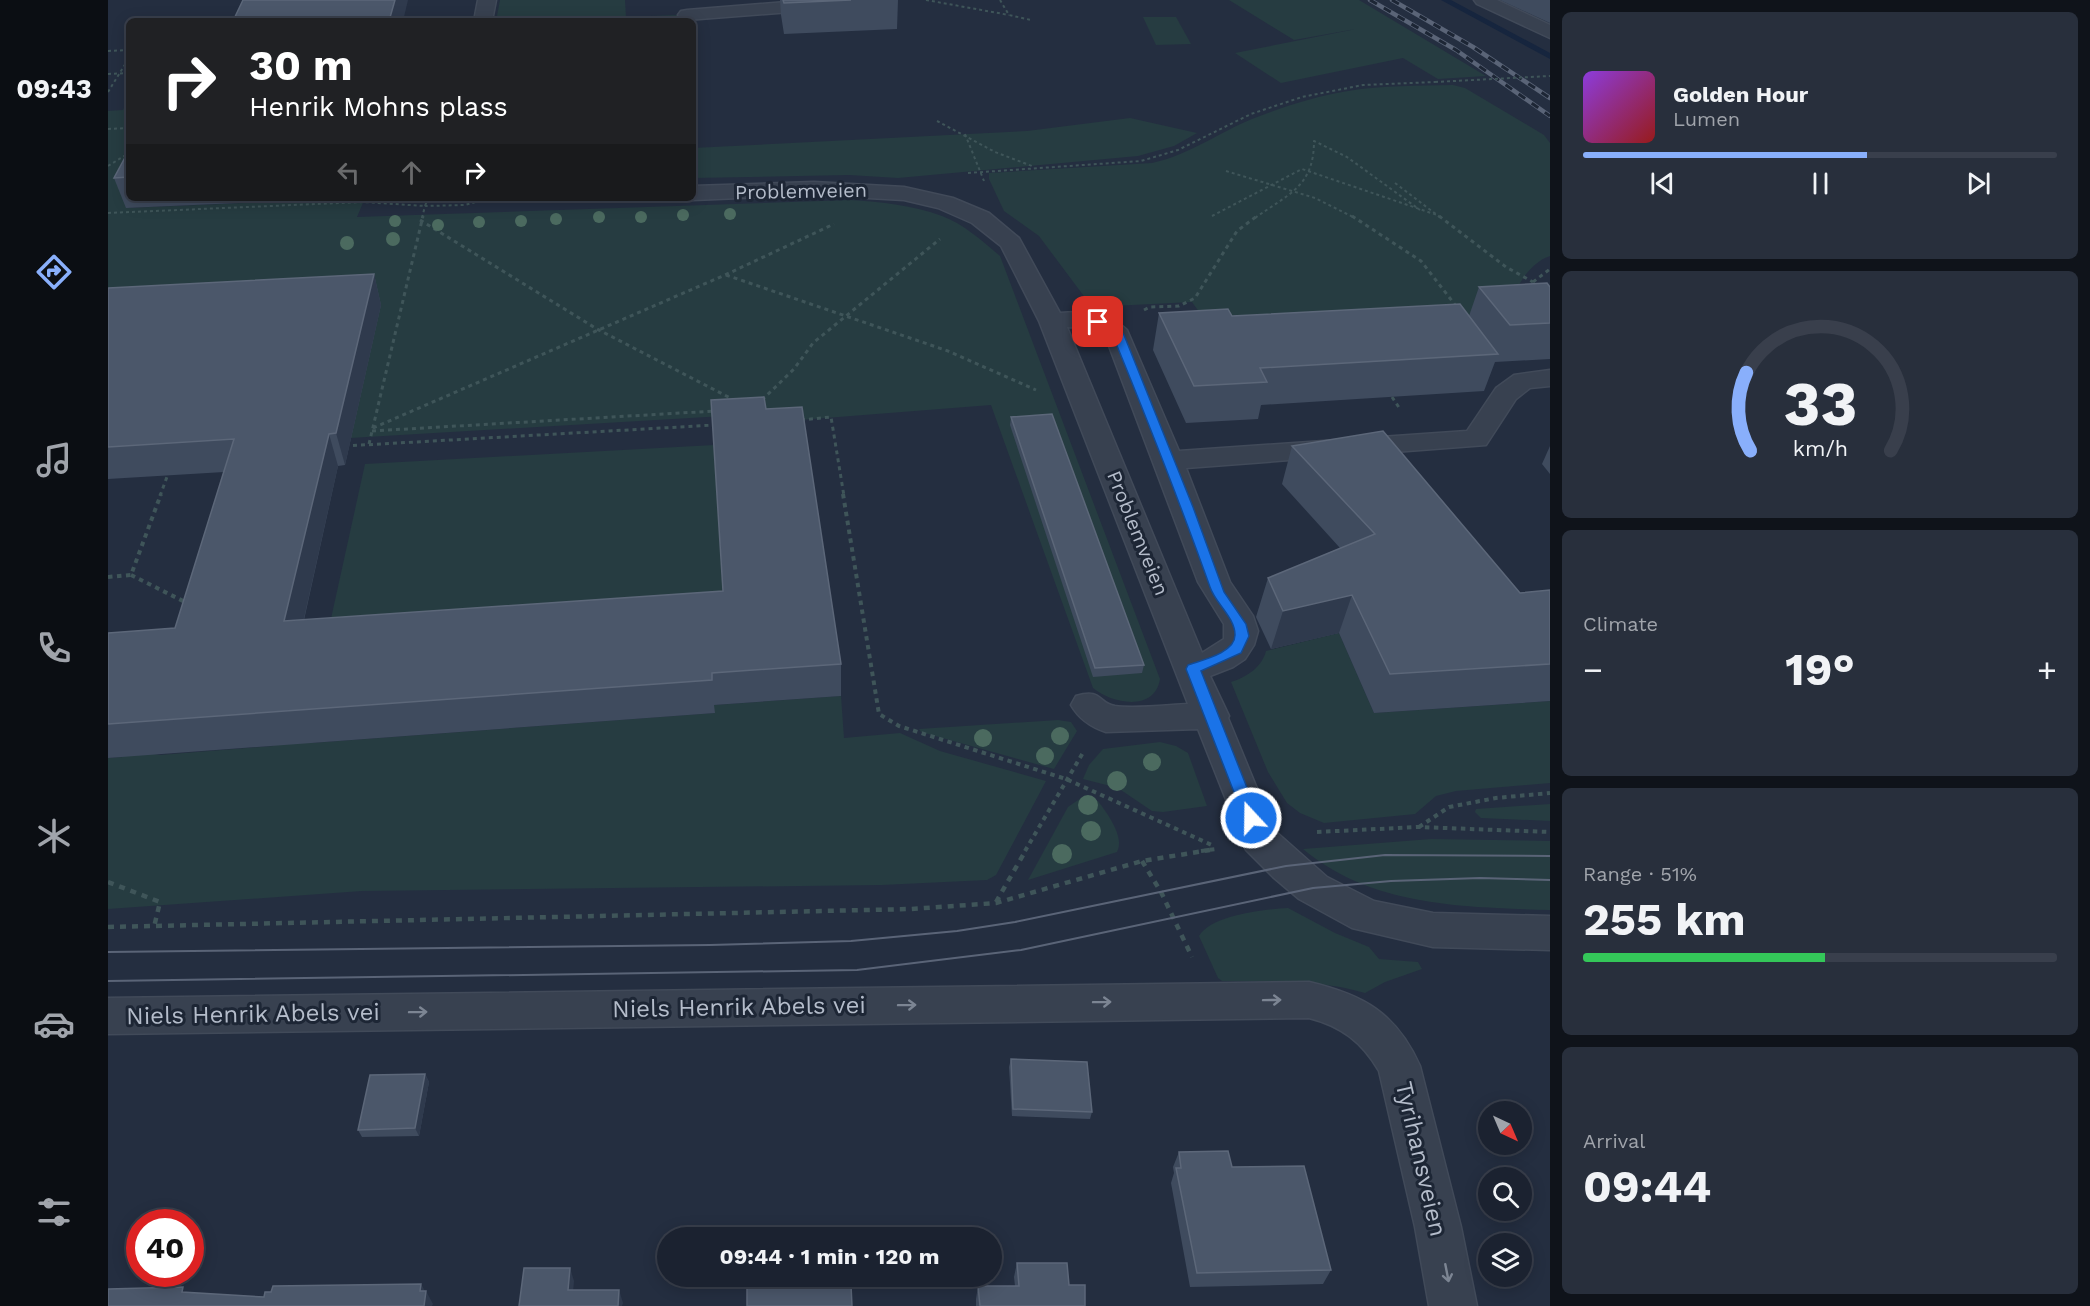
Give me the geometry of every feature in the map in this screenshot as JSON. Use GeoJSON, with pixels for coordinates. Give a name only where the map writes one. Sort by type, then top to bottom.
{"type":"FeatureCollection","features":[{"type":"Feature","properties":{"kind":"street"},"geometry":{"type":"LineString","coordinates":[[484,18],[488,0]]}},
{"type":"Feature","properties":{"kind":"street"},"geometry":{"type":"LineString","coordinates":[[670,0],[688,18],[881,0]]}},
{"type":"Feature","properties":{"kind":"street"},"geometry":{"type":"LineString","coordinates":[[1482,0],[1550,32]]}},
{"type":"Feature","properties":{"kind":"street","name":"Problemveien"},"geometry":{"type":"LineString","coordinates":[[696,193],[833,189],[900,193],[939,202],[980,218],[1010,242],[1052,321],[1212,716],[1259,839],[1286,866],[1313,888],[1366,916],[1433,930],[1550,933]]}},
{"type":"Feature","properties":{"kind":"street"},"geometry":{"type":"LineString","coordinates":[[1052,321],[1080,319],[1098,322],[1112,327],[1118,335],[1218,593],[1237,618],[1242,636],[1236,650],[1193,669]]}},
{"type":"Feature","properties":{"kind":"street"},"geometry":{"type":"LineString","coordinates":[[1168,460],[1476,439],[1506,394],[1523,381],[1550,378]]}},
{"type":"Feature","properties":{"kind":"street"},"geometry":{"type":"LineString","coordinates":[[1097,712],[1212,716]]}},
{"type":"Feature","properties":{"kind":"street","name":"Niels Henrik Abels vei"},"geometry":{"type":"LineString","coordinates":[[108,1016],[1309,1000],[1335,1005],[1366,1022]]}},
{"type":"Feature","properties":{"kind":"street","name":"Tyrihansveien"},"geometry":{"type":"LineString","coordinates":[[1366,1022],[1386,1042],[1399,1066],[1438,1227],[1453,1306]]}},
{"type":"Feature","properties":{"kind":"path"},"geometry":{"type":"LineString","coordinates":[[926,0],[1031,20]]}},
{"type":"Feature","properties":{"kind":"path"},"geometry":{"type":"LineString","coordinates":[[1000,0],[1010,15]]}},
{"type":"Feature","properties":{"kind":"path"},"geometry":{"type":"LineString","coordinates":[[108,51],[126,50]]}},
{"type":"Feature","properties":{"kind":"path"},"geometry":{"type":"LineString","coordinates":[[108,92],[126,62]]}},
{"type":"Feature","properties":{"kind":"path"},"geometry":{"type":"LineString","coordinates":[[108,74],[126,73]]}},
{"type":"Feature","properties":{"kind":"path"},"geometry":{"type":"LineString","coordinates":[[960,175],[980,171],[1141,161],[1162,157],[1251,114],[1302,97],[1363,86],[1550,76]]}},
{"type":"Feature","properties":{"kind":"path"},"geometry":{"type":"LineString","coordinates":[[937,121],[996,152],[1036,167]]}},
{"type":"Feature","properties":{"kind":"path"},"geometry":{"type":"LineString","coordinates":[[108,129],[126,128]]}},
{"type":"Feature","properties":{"kind":"path"},"geometry":{"type":"LineString","coordinates":[[965,134],[985,181]]}},
{"type":"Feature","properties":{"kind":"path"},"geometry":{"type":"LineString","coordinates":[[1112,327],[1150,307],[1179,306],[1195,298],[1237,231],[1302,184],[1314,165],[1314,141],[1347,157],[1420,210]]}},
{"type":"Feature","properties":{"kind":"path"},"geometry":{"type":"LineString","coordinates":[[108,166],[126,155]]}},
{"type":"Feature","properties":{"kind":"path"},"geometry":{"type":"LineString","coordinates":[[1212,216],[1302,169],[1437,215]]}},
{"type":"Feature","properties":{"kind":"path"},"geometry":{"type":"LineString","coordinates":[[1226,171],[1291,190],[1338,208],[1420,261],[1457,307]]}},
{"type":"Feature","properties":{"kind":"path"},"geometry":{"type":"LineString","coordinates":[[1395,183],[1506,267],[1533,282]]}},
{"type":"Feature","properties":{"kind":"path"},"geometry":{"type":"LineString","coordinates":[[372,430],[725,274],[900,193]]}},
{"type":"Feature","properties":{"kind":"path"},"geometry":{"type":"LineString","coordinates":[[108,213],[363,201],[425,206],[465,205],[479,201]]}},
{"type":"Feature","properties":{"kind":"path"},"geometry":{"type":"LineString","coordinates":[[368,445],[420,220],[427,201]]}},
{"type":"Feature","properties":{"kind":"path"},"geometry":{"type":"LineString","coordinates":[[761,401],[794,369],[813,343],[958,225],[980,218]]}},
{"type":"Feature","properties":{"kind":"path"},"geometry":{"type":"LineString","coordinates":[[420,220],[597,329],[742,404]]}},
{"type":"Feature","properties":{"kind":"path"},"geometry":{"type":"LineString","coordinates":[[1528,292],[1533,282],[1550,269]]}},
{"type":"Feature","properties":{"kind":"path"},"geometry":{"type":"LineString","coordinates":[[725,274],[948,351],[1091,415]]}},
{"type":"Feature","properties":{"kind":"path"},"geometry":{"type":"LineString","coordinates":[[372,430],[717,411]]}},
{"type":"Feature","properties":{"kind":"path"},"geometry":{"type":"LineString","coordinates":[[108,927],[911,909],[996,903],[1142,861],[1220,848],[1066,779],[899,726],[879,714],[831,417],[799,420]]}},
{"type":"Feature","properties":{"kind":"path"},"geometry":{"type":"LineString","coordinates":[[334,447],[719,424]]}},
{"type":"Feature","properties":{"kind":"path"},"geometry":{"type":"LineString","coordinates":[[131,575],[168,473]]}},
{"type":"Feature","properties":{"kind":"path"},"geometry":{"type":"LineString","coordinates":[[108,577],[131,575],[188,603]]}},
{"type":"Feature","properties":{"kind":"path"},"geometry":{"type":"LineString","coordinates":[[996,903],[1066,779],[1097,712]]}},
{"type":"Feature","properties":{"kind":"path"},"geometry":{"type":"LineString","coordinates":[[1418,827],[1449,807],[1496,798],[1550,793]]}},
{"type":"Feature","properties":{"kind":"path"},"geometry":{"type":"LineString","coordinates":[[1316,832],[1418,827],[1550,832]]}},
{"type":"Feature","properties":{"kind":"path"},"geometry":{"type":"LineString","coordinates":[[1142,861],[1161,892],[1214,1001]]}},
{"type":"Feature","properties":{"kind":"path"},"geometry":{"type":"LineString","coordinates":[[108,882],[160,902],[154,927]]}},
{"type":"Feature","properties":{"kind":"green space"},"geometry":{"type":"Polygon","coordinates":[[[500,0],[625,0],[626,17],[677,15],[678,18],[497,18],[500,0]]]}},
{"type":"Feature","properties":{"kind":"green space"},"geometry":{"type":"Polygon","coordinates":[[[1229,0],[1359,0],[1486,76],[1438,79],[1403,58],[1281,83],[1235,53],[1356,29],[1294,40],[1229,0]]]}},
{"type":"Feature","properties":{"kind":"green space"},"geometry":{"type":"Polygon","coordinates":[[[1143,17],[1176,17],[1191,44],[1156,45],[1143,17]]]}},
{"type":"Feature","properties":{"kind":"green space"},"geometry":{"type":"Polygon","coordinates":[[[1453,85],[1465,88],[1544,135],[1550,143],[1550,256],[1544,258],[1529,271],[1515,292],[1524,320],[1423,316],[1202,316],[1192,302],[1092,307],[1039,236],[1004,211],[989,179],[989,173],[1152,163],[1178,155],[1252,119],[1312,99],[1361,89],[1453,85]]]}},
{"type":"Feature","properties":{"kind":"green space"},"geometry":{"type":"Polygon","coordinates":[[[126,104],[126,201],[128,201],[126,208],[293,201],[364,201],[357,217],[850,200],[885,203],[931,212],[958,224],[1000,256],[1160,679],[1156,690],[1142,701],[1132,702],[1111,698],[1093,688],[991,405],[800,420],[741,415],[350,438],[108,320],[108,111],[123,110],[126,104]]]}},
{"type":"Feature","properties":{"kind":"green space"},"geometry":{"type":"Polygon","coordinates":[[[1130,118],[1197,133],[1174,146],[1138,156],[898,178],[849,175],[696,178],[696,148],[1027,131],[1130,118]]]}},
{"type":"Feature","properties":{"kind":"green space"},"geometry":{"type":"Polygon","coordinates":[[[714,445],[725,629],[323,655],[365,464],[714,445]]]}},
{"type":"Feature","properties":{"kind":"green space"},"geometry":{"type":"Polygon","coordinates":[[[1339,633],[1374,713],[1550,701],[1550,783],[1456,791],[1436,796],[1415,814],[1324,823],[1300,813],[1287,803],[1268,772],[1231,682],[1253,671],[1261,662],[1266,651],[1339,633]]]}},
{"type":"Feature","properties":{"kind":"green space"},"geometry":{"type":"Polygon","coordinates":[[[841,696],[844,738],[900,733],[940,751],[1046,781],[996,875],[987,880],[882,885],[362,891],[108,909],[108,758],[122,757],[125,749],[160,755],[273,746],[275,738],[312,743],[714,713],[714,705],[841,696]]]}},
{"type":"Feature","properties":{"kind":"green space"},"geometry":{"type":"Polygon","coordinates":[[[1058,720],[1071,722],[1077,731],[1054,769],[921,732],[919,729],[1058,720]]]}},
{"type":"Feature","properties":{"kind":"green space"},"geometry":{"type":"Polygon","coordinates":[[[1160,742],[1176,746],[1188,753],[1207,806],[1163,812],[1152,811],[1118,788],[1083,779],[1089,765],[1103,749],[1160,742]]]}},
{"type":"Feature","properties":{"kind":"green space"},"geometry":{"type":"Polygon","coordinates":[[[1081,798],[1098,801],[1106,812],[1119,839],[1117,852],[1028,880],[1068,807],[1081,798]]]}},
{"type":"Feature","properties":{"kind":"green space"},"geometry":{"type":"Polygon","coordinates":[[[1550,804],[1550,821],[1481,818],[1475,812],[1476,809],[1550,804]]]}},
{"type":"Feature","properties":{"kind":"green space"},"geometry":{"type":"Polygon","coordinates":[[[1431,839],[1550,841],[1550,910],[1452,905],[1389,893],[1359,883],[1330,868],[1303,849],[1431,839]]]}},
{"type":"Feature","properties":{"kind":"green space"},"geometry":{"type":"Polygon","coordinates":[[[1288,908],[1335,933],[1369,947],[1379,959],[1418,962],[1422,969],[1385,982],[1365,993],[1312,983],[1222,981],[1218,978],[1199,936],[1205,929],[1239,914],[1288,908]]]}},
{"type":"Feature","properties":{"kind":"building"},"geometry":{"type":"Polygon","coordinates":[[[243,0],[395,0],[390,18],[234,18],[243,0]]]}},
{"type":"Feature","properties":{"kind":"building"},"geometry":{"type":"Polygon","coordinates":[[[783,0],[851,0],[784,3],[783,0]]]}},
{"type":"Feature","properties":{"kind":"building"},"geometry":{"type":"Polygon","coordinates":[[[126,156],[126,177],[114,178],[126,156]]]}},
{"type":"Feature","properties":{"kind":"building"},"geometry":{"type":"Polygon","coordinates":[[[374,274],[336,433],[329,434],[284,621],[723,591],[711,400],[764,397],[766,409],[802,407],[841,664],[712,673],[712,680],[108,724],[108,633],[175,628],[234,439],[108,447],[108,288],[374,274]]]}},
{"type":"Feature","properties":{"kind":"building"},"geometry":{"type":"Polygon","coordinates":[[[1547,283],[1550,287],[1550,323],[1510,325],[1479,287],[1547,283]]]}},
{"type":"Feature","properties":{"kind":"building"},"geometry":{"type":"Polygon","coordinates":[[[1460,304],[1498,354],[1260,368],[1267,382],[1194,386],[1159,313],[1228,309],[1232,316],[1460,304]]]}},
{"type":"Feature","properties":{"kind":"building"},"geometry":{"type":"Polygon","coordinates":[[[1052,414],[1144,665],[1095,668],[1011,417],[1052,414]]]}},
{"type":"Feature","properties":{"kind":"building"},"geometry":{"type":"Polygon","coordinates":[[[1383,431],[1520,593],[1550,590],[1550,664],[1390,674],[1352,595],[1283,611],[1268,578],[1375,534],[1292,446],[1383,431]]]}},
{"type":"Feature","properties":{"kind":"building"},"geometry":{"type":"Polygon","coordinates":[[[1011,1059],[1087,1062],[1092,1112],[1013,1109],[1011,1059]]]}},
{"type":"Feature","properties":{"kind":"building"},"geometry":{"type":"Polygon","coordinates":[[[425,1074],[415,1128],[358,1130],[370,1075],[425,1074]]]}},
{"type":"Feature","properties":{"kind":"building"},"geometry":{"type":"Polygon","coordinates":[[[1228,1151],[1232,1167],[1304,1166],[1331,1270],[1197,1273],[1176,1168],[1181,1168],[1179,1152],[1228,1151]]]}},
{"type":"Feature","properties":{"kind":"building"},"geometry":{"type":"Polygon","coordinates":[[[1017,1263],[1067,1263],[1069,1285],[1085,1285],[1085,1306],[980,1306],[978,1287],[1019,1286],[1017,1263]]]}},
{"type":"Feature","properties":{"kind":"building"},"geometry":{"type":"Polygon","coordinates":[[[524,1268],[570,1268],[568,1290],[619,1290],[618,1306],[519,1306],[524,1268]]]}},
{"type":"Feature","properties":{"kind":"building"},"geometry":{"type":"Polygon","coordinates":[[[421,1284],[420,1291],[426,1291],[424,1306],[108,1306],[108,1289],[183,1287],[182,1292],[264,1297],[265,1292],[271,1292],[273,1286],[421,1284]]]}},
{"type":"Feature","properties":{"kind":"building"},"geometry":{"type":"Polygon","coordinates":[[[747,1287],[851,1287],[852,1306],[747,1306],[747,1287]]]}},
{"type":"Feature","properties":{"kind":"waterway"},"geometry":{"type":"LineString","coordinates":[[1445,0],[1550,56]]}},
{"type":"Feature","properties":{"kind":"tram line"},"geometry":{"type":"LineString","coordinates":[[108,952],[710,945],[851,941],[957,931],[1015,922],[1286,866],[1385,855],[1550,856]]}},
{"type":"Feature","properties":{"kind":"tram line"},"geometry":{"type":"LineString","coordinates":[[108,981],[857,970],[1021,950],[1313,888],[1391,881],[1480,878],[1550,880]]}},
{"type":"Feature","properties":{"kind":"railway"},"geometry":{"type":"LineString","coordinates":[[1370,0],[1456,50],[1550,116]]}},
{"type":"Feature","properties":{"kind":"railway"},"geometry":{"type":"LineString","coordinates":[[1392,0],[1473,47],[1550,98]]}},
{"type":"Feature","properties":{"kind":"route"},"geometry":{"type":"LineString","coordinates":[[1098,322],[1112,327],[1118,335],[1187,507],[1218,593],[1240,624],[1242,636],[1236,650],[1193,669],[1251,818]]}}]}
